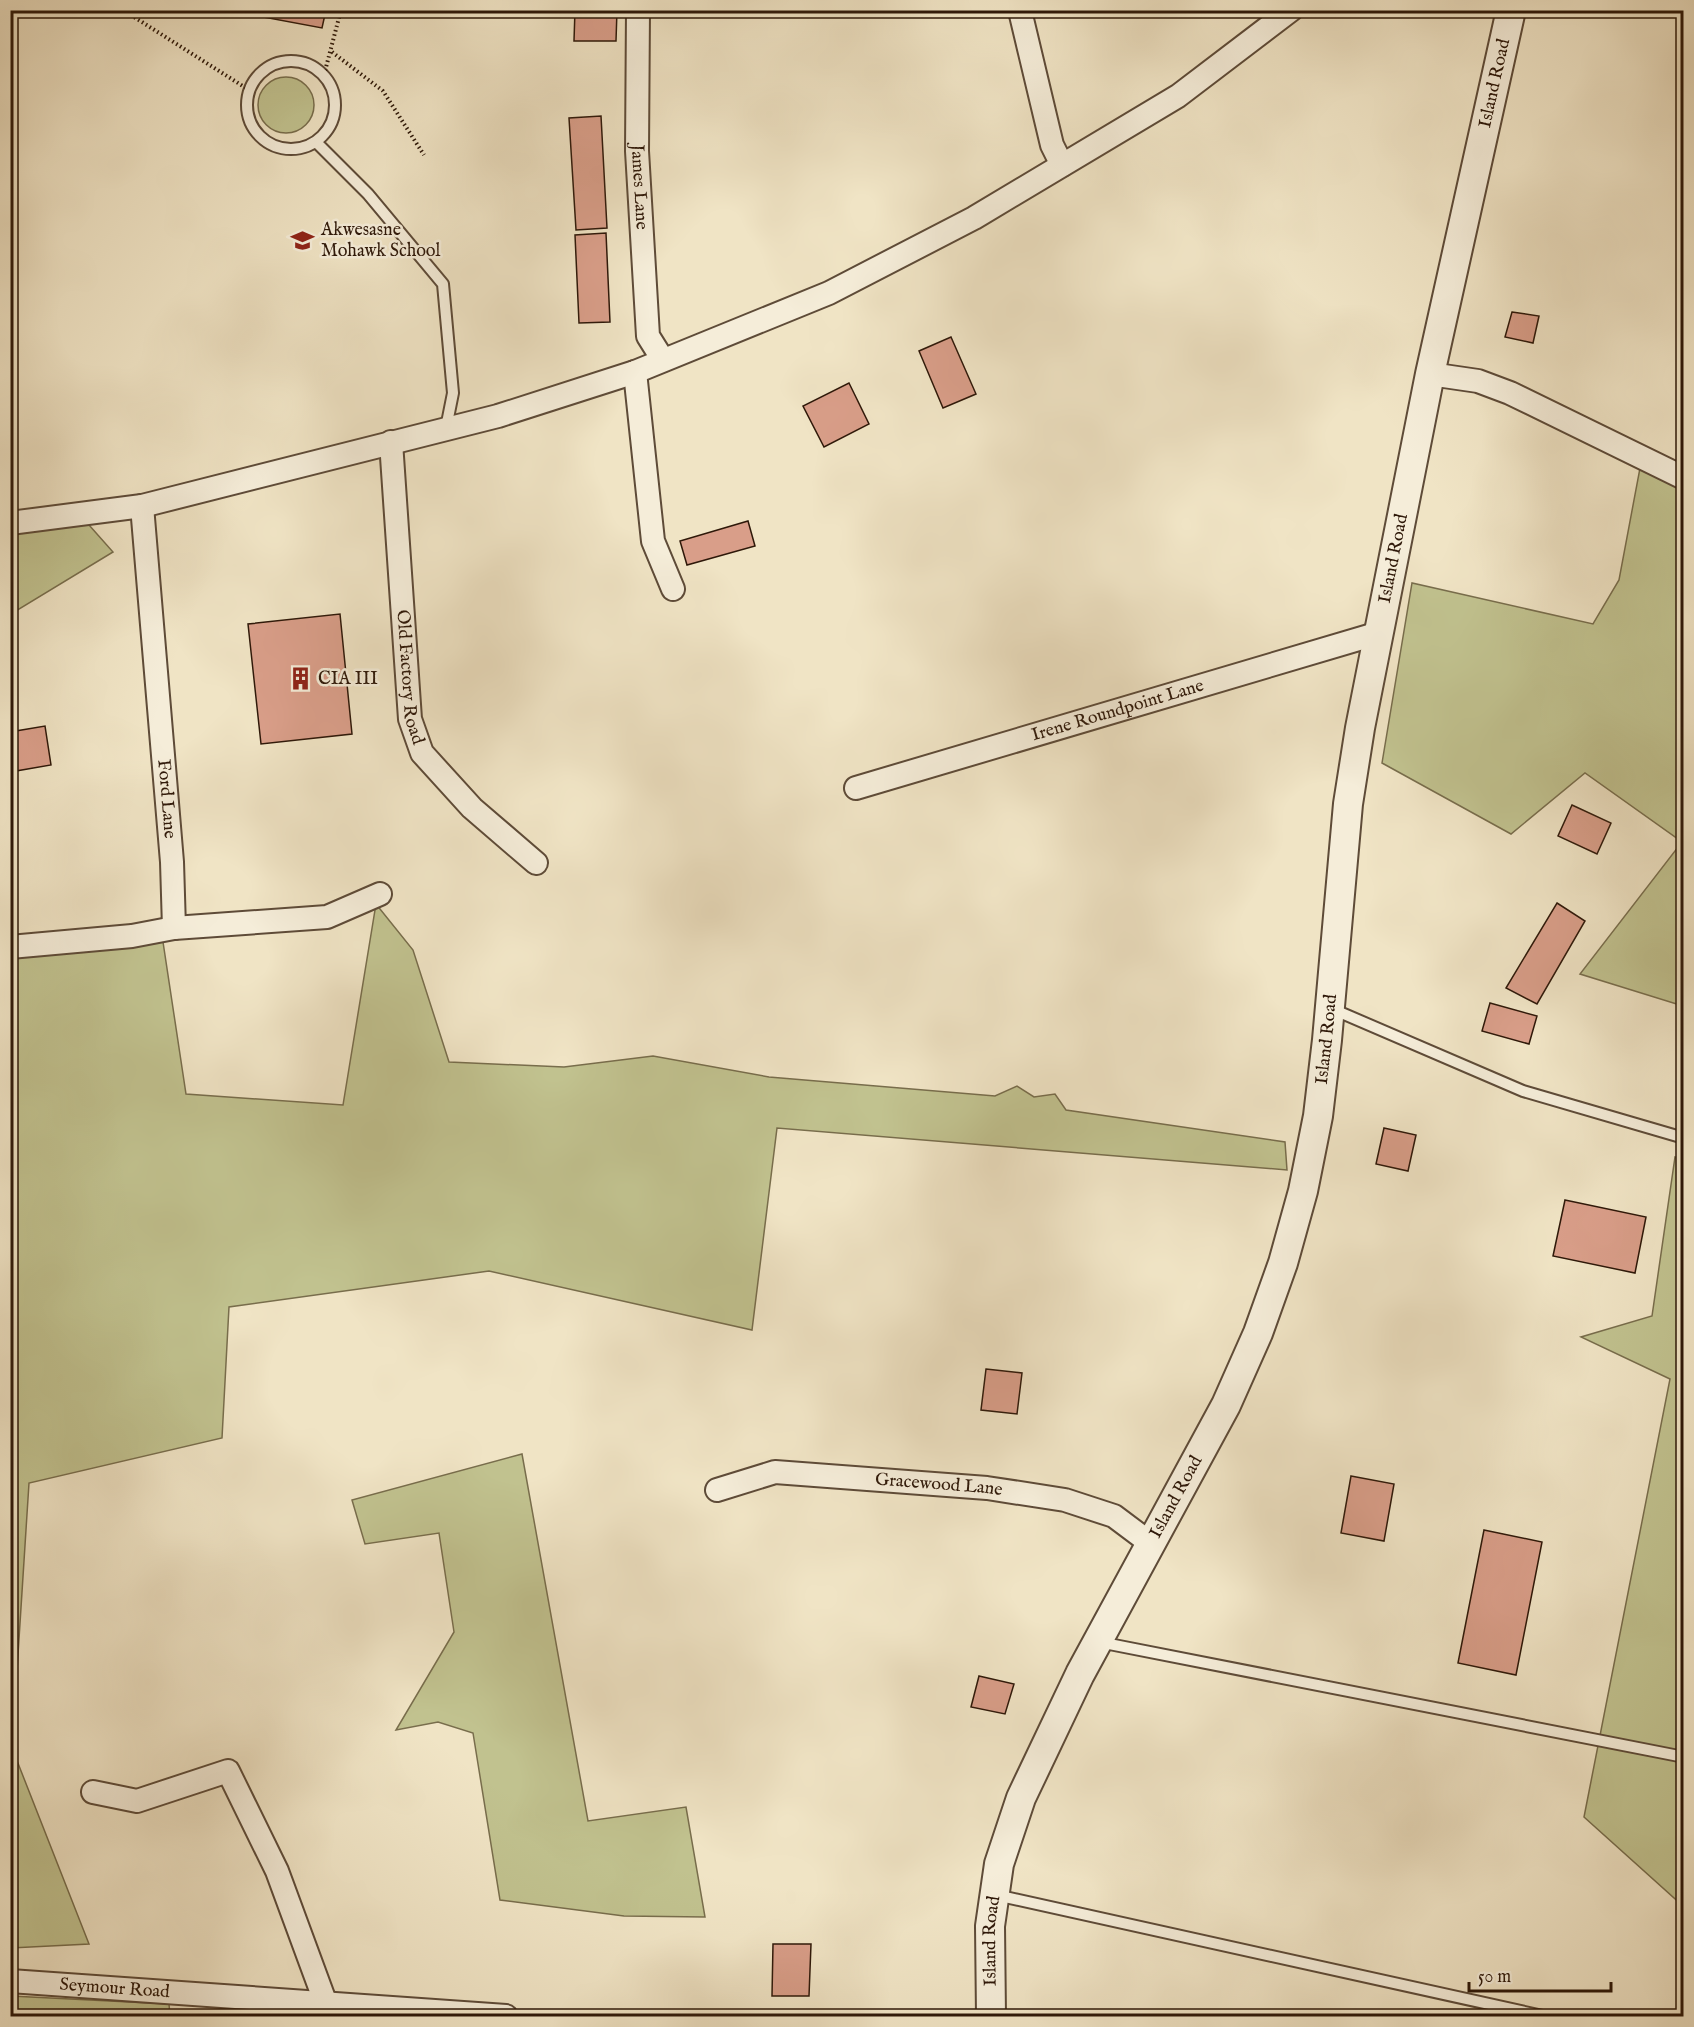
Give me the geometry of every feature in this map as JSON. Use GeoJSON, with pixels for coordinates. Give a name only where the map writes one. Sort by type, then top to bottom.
{"type":"FeatureCollection","features":[{"type":"Feature","properties":{"kind":"street","name":"James Lane"},"geometry":{"type":"LineString","coordinates":[[638,10],[637,152],[648,336],[663,360]]}},
{"type":"Feature","properties":{"kind":"street"},"geometry":{"type":"LineString","coordinates":[[10,523],[142,506],[498,416],[635,372],[829,293],[975,218],[1178,96],[1291,10]]}},
{"type":"Feature","properties":{"kind":"street","name":"Island Road"},"geometry":{"type":"LineString","coordinates":[[991,2016],[990,1926],[999,1864],[1021,1798],[1150,1543],[1226,1405],[1258,1333],[1283,1263],[1303,1191],[1318,1116],[1348,804],[1430,374],[1511,10]]}},
{"type":"Feature","properties":{"kind":"street"},"geometry":{"type":"LineString","coordinates":[[1021,15],[1052,145],[1062,165]]}},
{"type":"Feature","properties":{"kind":"street"},"geometry":{"type":"LineString","coordinates":[[635,372],[653,541],[673,589]]}},
{"type":"Feature","properties":{"kind":"street"},"geometry":{"type":"LineString","coordinates":[[1430,374],[1478,381],[1510,393],[1683,478]]}},
{"type":"Feature","properties":{"kind":"street","name":"Old Factory Road"},"geometry":{"type":"LineString","coordinates":[[391,442],[410,719],[422,753],[472,808],[536,863]]}},
{"type":"Feature","properties":{"kind":"street","name":"Ford Lane"},"geometry":{"type":"LineString","coordinates":[[142,506],[161,758],[172,862],[174,928]]}},
{"type":"Feature","properties":{"kind":"street","name":"Irene Roundpoint Lane"},"geometry":{"type":"LineString","coordinates":[[856,788],[1379,633]]}},
{"type":"Feature","properties":{"kind":"street"},"geometry":{"type":"LineString","coordinates":[[10,947],[132,936],[174,928],[327,917],[380,894]]}},
{"type":"Feature","properties":{"kind":"street","name":"Gracewood Lane"},"geometry":{"type":"LineString","coordinates":[[717,1490],[775,1472],[987,1488],[1065,1500],[1114,1516],[1150,1543]]}},
{"type":"Feature","properties":{"kind":"street"},"geometry":{"type":"LineString","coordinates":[[93,1792],[137,1801],[228,1771],[277,1870],[326,2004]]}},
{"type":"Feature","properties":{"kind":"street","name":"Seymour Road"},"geometry":{"type":"LineString","coordinates":[[10,1981],[506,2016]]}},
{"type":"Feature","properties":{"kind":"lane"},"geometry":{"type":"LineString","coordinates":[[282,61],[304,63],[324,75],[332,88],[336,103],[330,125],[316,142],[304,148],[276,147],[254,130],[248,117],[246,103],[249,90],[256,77],[268,67],[282,61]]}},
{"type":"Feature","properties":{"kind":"lane"},"geometry":{"type":"LineString","coordinates":[[316,142],[368,194],[443,284],[453,393],[446,428]]}},
{"type":"Feature","properties":{"kind":"lane"},"geometry":{"type":"LineString","coordinates":[[1330,1007],[1523,1091],[1683,1138]]}},
{"type":"Feature","properties":{"kind":"lane"},"geometry":{"type":"LineString","coordinates":[[1099,1642],[1683,1757]]}},
{"type":"Feature","properties":{"kind":"lane"},"geometry":{"type":"LineString","coordinates":[[995,1895],[1543,2016]]}},
{"type":"Feature","properties":{"kind":"path"},"geometry":{"type":"LineString","coordinates":[[123,10],[249,90]]}},
{"type":"Feature","properties":{"kind":"path"},"geometry":{"type":"LineString","coordinates":[[324,75],[342,10]]}},
{"type":"Feature","properties":{"kind":"path"},"geometry":{"type":"LineString","coordinates":[[332,52],[383,91],[424,155]]}},
{"type":"Feature","properties":{"kind":"green space"},"geometry":{"type":"Polygon","coordinates":[[[286,77],[297,79],[306,85],[312,94],[314,105],[312,116],[306,125],[297,131],[286,133],[275,131],[266,125],[260,116],[258,105],[260,94],[266,85],[275,79],[286,77]]]}},
{"type":"Feature","properties":{"kind":"green space"},"geometry":{"type":"Polygon","coordinates":[[[1640,468],[1683,490],[1683,1006],[1580,974],[1682,842],[1585,773],[1511,834],[1382,763],[1412,583],[1593,624],[1619,580],[1640,468]]]}},
{"type":"Feature","properties":{"kind":"green space"},"geometry":{"type":"Polygon","coordinates":[[[11,523],[89,525],[113,552],[11,614],[11,523]]]}},
{"type":"Feature","properties":{"kind":"green space"},"geometry":{"type":"Polygon","coordinates":[[[376,904],[413,950],[449,1062],[564,1067],[653,1056],[769,1077],[995,1096],[1017,1086],[1034,1097],[1055,1094],[1066,1110],[1285,1142],[1287,1170],[777,1128],[752,1330],[489,1271],[229,1307],[222,1438],[29,1483],[12,1748],[89,1944],[11,1948],[10,954],[163,942],[186,1094],[343,1105],[376,904]]]}},
{"type":"Feature","properties":{"kind":"green space"},"geometry":{"type":"Polygon","coordinates":[[[1675,1157],[1683,1160],[1683,1906],[1584,1817],[1670,1379],[1581,1337],[1652,1316],[1675,1157]]]}},
{"type":"Feature","properties":{"kind":"green space"},"geometry":{"type":"Polygon","coordinates":[[[522,1454],[588,1821],[686,1807],[705,1917],[624,1916],[500,1900],[473,1733],[438,1722],[396,1730],[454,1632],[439,1533],[365,1544],[352,1500],[522,1454]]]}},
{"type":"Feature","properties":{"kind":"green space"},"geometry":{"type":"Polygon","coordinates":[[[11,1996],[169,2004],[170,2016],[11,2016],[11,1996]]]}},
{"type":"Feature","properties":{"kind":"building"},"geometry":{"type":"Polygon","coordinates":[[[226,10],[326,10],[322,28],[226,10]]]}},
{"type":"Feature","properties":{"kind":"building"},"geometry":{"type":"Polygon","coordinates":[[[575,10],[617,10],[616,41],[574,41],[575,10]]]}},
{"type":"Feature","properties":{"kind":"building"},"geometry":{"type":"Polygon","coordinates":[[[601,116],[607,228],[576,230],[569,118],[601,116]]]}},
{"type":"Feature","properties":{"kind":"building"},"geometry":{"type":"Polygon","coordinates":[[[606,233],[610,322],[579,323],[575,235],[606,233]]]}},
{"type":"Feature","properties":{"kind":"building"},"geometry":{"type":"Polygon","coordinates":[[[1512,312],[1539,316],[1533,343],[1505,337],[1512,312]]]}},
{"type":"Feature","properties":{"kind":"building"},"geometry":{"type":"Polygon","coordinates":[[[951,337],[976,394],[943,408],[919,351],[951,337]]]}},
{"type":"Feature","properties":{"kind":"building"},"geometry":{"type":"Polygon","coordinates":[[[849,383],[869,424],[824,447],[803,406],[849,383]]]}},
{"type":"Feature","properties":{"kind":"building"},"geometry":{"type":"Polygon","coordinates":[[[748,521],[755,546],[687,565],[680,541],[748,521]]]}},
{"type":"Feature","properties":{"kind":"building","name":"CIA III"},"geometry":{"type":"Polygon","coordinates":[[[340,614],[352,734],[261,744],[248,624],[340,614]]]}},
{"type":"Feature","properties":{"kind":"building"},"geometry":{"type":"Polygon","coordinates":[[[45,726],[51,765],[10,772],[10,732],[45,726]]]}},
{"type":"Feature","properties":{"kind":"building"},"geometry":{"type":"Polygon","coordinates":[[[1572,805],[1611,823],[1597,854],[1558,836],[1572,805]]]}},
{"type":"Feature","properties":{"kind":"building"},"geometry":{"type":"Polygon","coordinates":[[[1557,903],[1585,921],[1537,1004],[1506,988],[1557,903]]]}},
{"type":"Feature","properties":{"kind":"building"},"geometry":{"type":"Polygon","coordinates":[[[1490,1003],[1537,1016],[1529,1044],[1482,1031],[1490,1003]]]}},
{"type":"Feature","properties":{"kind":"building"},"geometry":{"type":"Polygon","coordinates":[[[1384,1128],[1416,1135],[1408,1171],[1376,1164],[1384,1128]]]}},
{"type":"Feature","properties":{"kind":"building"},"geometry":{"type":"Polygon","coordinates":[[[1565,1200],[1646,1217],[1635,1273],[1553,1256],[1565,1200]]]}},
{"type":"Feature","properties":{"kind":"building"},"geometry":{"type":"Polygon","coordinates":[[[986,1369],[1022,1373],[1017,1414],[981,1410],[986,1369]]]}},
{"type":"Feature","properties":{"kind":"building"},"geometry":{"type":"Polygon","coordinates":[[[1351,1476],[1394,1484],[1384,1541],[1341,1533],[1351,1476]]]}},
{"type":"Feature","properties":{"kind":"building"},"geometry":{"type":"Polygon","coordinates":[[[1484,1530],[1542,1542],[1516,1675],[1458,1663],[1484,1530]]]}},
{"type":"Feature","properties":{"kind":"building"},"geometry":{"type":"Polygon","coordinates":[[[979,1676],[1014,1684],[1005,1714],[971,1707],[979,1676]]]}},
{"type":"Feature","properties":{"kind":"building"},"geometry":{"type":"Polygon","coordinates":[[[773,1944],[811,1944],[809,1996],[772,1996],[773,1944]]]}},
{"type":"Feature","properties":{"kind":"place","name":"Akwesasne Mohawk School"},"geometry":{"type":"Point","coordinates":[303,240]}},
{"type":"Feature","properties":{"kind":"place","name":"CIA III"},"geometry":{"type":"Point","coordinates":[300,679]}}]}
